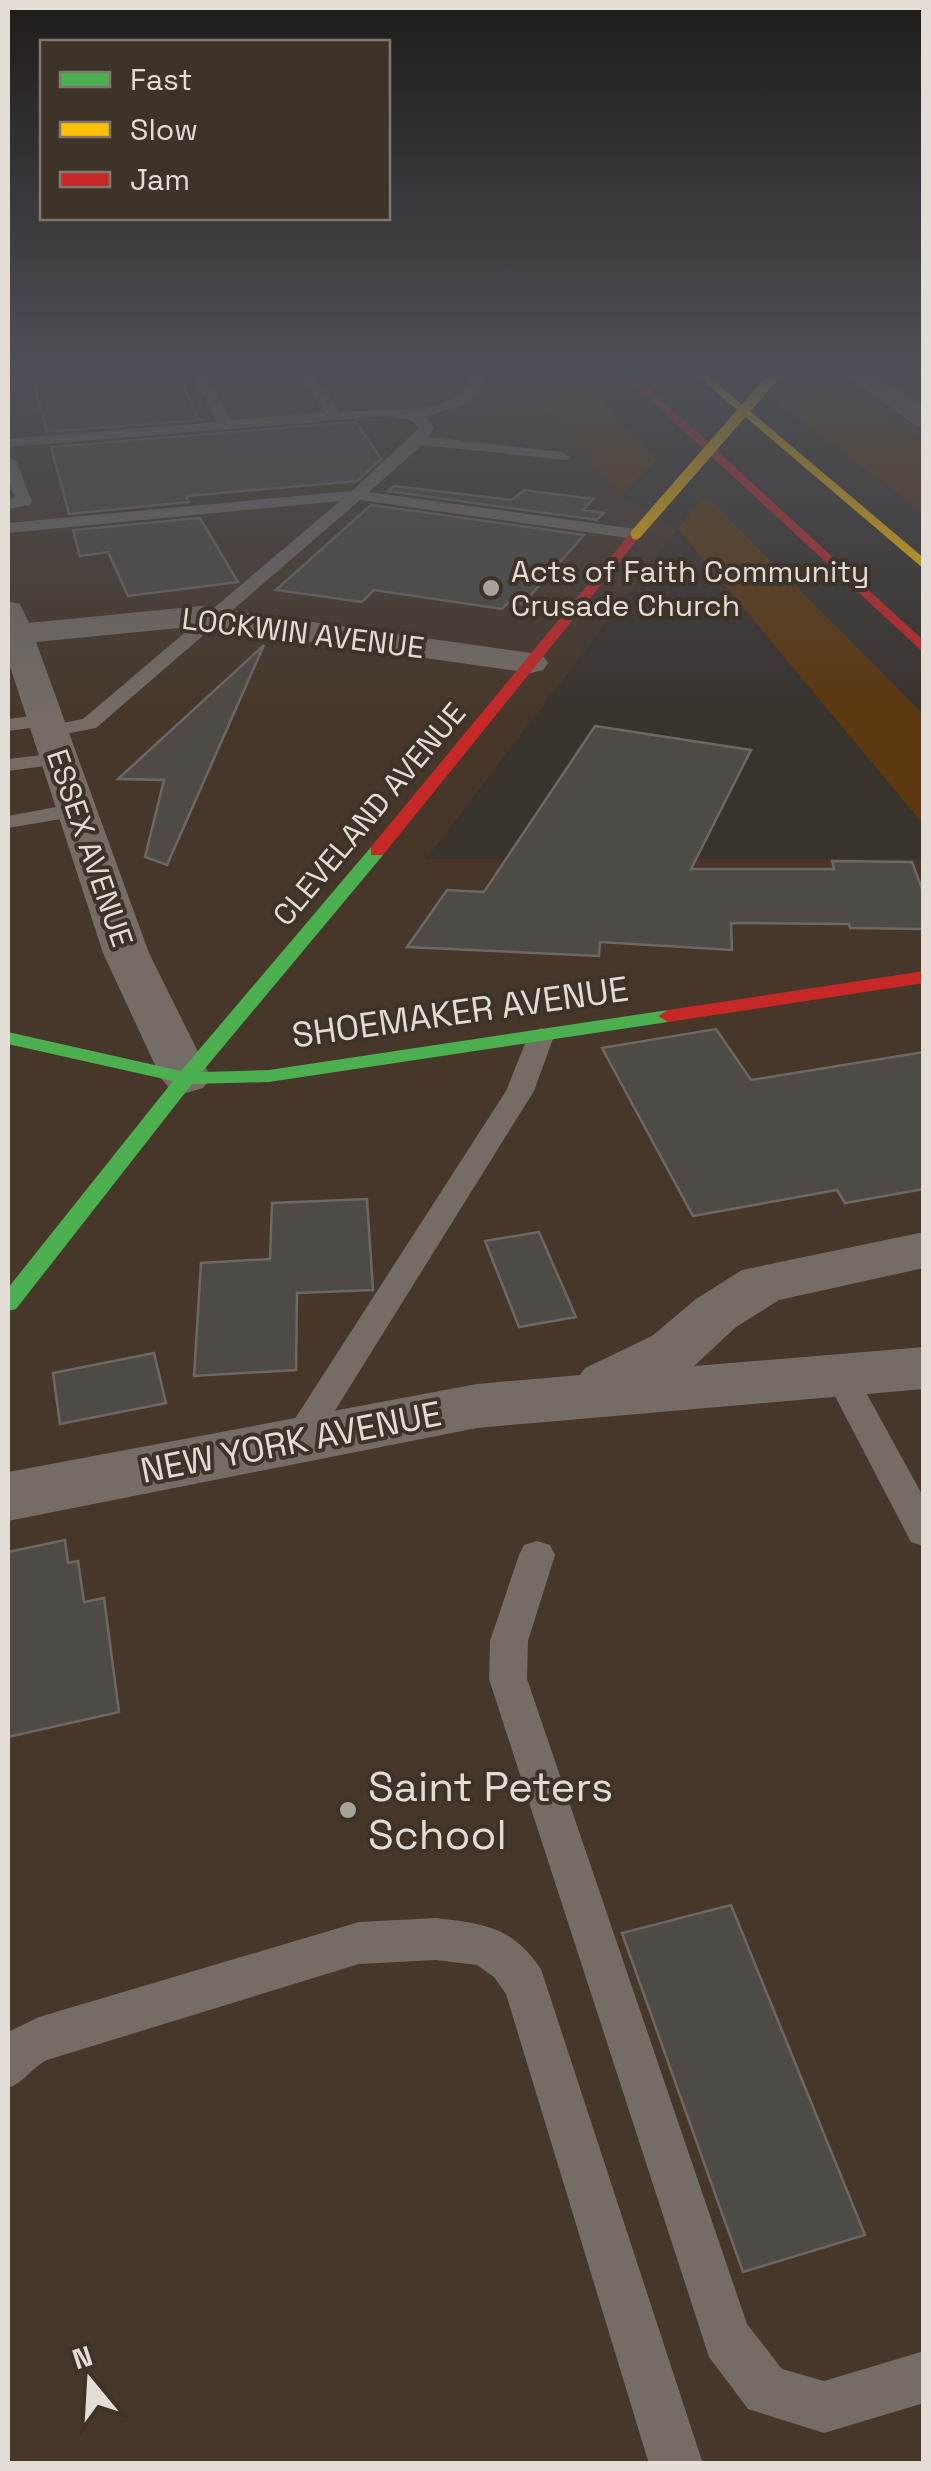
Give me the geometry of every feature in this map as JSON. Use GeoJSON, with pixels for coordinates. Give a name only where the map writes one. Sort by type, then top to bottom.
{"type":"FeatureCollection","features":[{"type":"Feature","properties":{"kind":"main road","name":"CLEVELAND AVENUE"},"geometry":{"type":"LineString","coordinates":[[8,1303],[186,1078],[494,712],[680,483]]}},
{"type":"Feature","properties":{"kind":"main road"},"geometry":{"type":"LineString","coordinates":[[745,483],[924,649]]}},
{"type":"Feature","properties":{"kind":"main road"},"geometry":{"type":"LineString","coordinates":[[828,483],[924,565]]}},
{"type":"Feature","properties":{"kind":"main road","name":"SHOEMAKER AVENUE"},"geometry":{"type":"LineString","coordinates":[[8,1038],[186,1078],[268,1076],[924,977]]}},
{"type":"Feature","properties":{"kind":"street","name":"LOCKWIN AVENUE"},"geometry":{"type":"LineString","coordinates":[[12,633],[161,618],[217,618],[530,663]]}},
{"type":"Feature","properties":{"kind":"street","name":"ESSEX AVENUE"},"geometry":{"type":"LineString","coordinates":[[12,633],[40,734],[77,810],[126,953],[186,1078]]}},
{"type":"Feature","properties":{"kind":"street","name":"NEW YORK AVENUE"},"geometry":{"type":"LineString","coordinates":[[576,1398],[673,1351],[716,1313],[762,1284],[924,1250]]}},
{"type":"Feature","properties":{"kind":"street","name":"NEW YORK AVENUE"},"geometry":{"type":"LineString","coordinates":[[8,1497],[477,1406],[924,1368]]}},
{"type":"Feature","properties":{"kind":"lane"},"geometry":{"type":"LineString","coordinates":[[8,765],[40,734],[89,724],[369,483]]}},
{"type":"Feature","properties":{"kind":"lane"},"geometry":{"type":"LineString","coordinates":[[8,528],[357,494],[636,534]]}},
{"type":"Feature","properties":{"kind":"lane"},"geometry":{"type":"LineString","coordinates":[[16,503],[44,505],[50,524]]}},
{"type":"Feature","properties":{"kind":"lane"},"geometry":{"type":"LineString","coordinates":[[8,822],[77,810]]}},
{"type":"Feature","properties":{"kind":"lane"},"geometry":{"type":"LineString","coordinates":[[299,1440],[520,1091],[541,1036]]}},
{"type":"Feature","properties":{"kind":"lane"},"geometry":{"type":"LineString","coordinates":[[840,1374],[924,1532]]}},
{"type":"Feature","properties":{"kind":"lane"},"geometry":{"type":"LineString","coordinates":[[537,1555],[509,1641],[508,1679],[726,2339],[766,2391],[824,2407],[924,2376]]}},
{"type":"Feature","properties":{"kind":"lane"},"geometry":{"type":"LineString","coordinates":[[8,2065],[21,2050],[39,2040],[359,1944],[436,1938],[485,1945],[510,1962],[525,1984],[676,2464]]}},
{"type":"Feature","properties":{"kind":"shaded area"},"geometry":{"type":"Polygon","coordinates":[[[8,483],[612,483],[622,495],[678,529],[426,859],[923,859],[923,2463],[8,2464],[8,483]]]}},
{"type":"Feature","properties":{"kind":"shaded area"},"geometry":{"type":"Polygon","coordinates":[[[612,483],[634,483],[622,495],[612,483]]]}},
{"type":"Feature","properties":{"kind":"shaded area"},"geometry":{"type":"Polygon","coordinates":[[[884,483],[923,483],[923,512],[884,483]]]}},
{"type":"Feature","properties":{"kind":"shaded area"},"geometry":{"type":"Polygon","coordinates":[[[705,495],[923,714],[923,824],[678,529],[705,495]]]}},
{"type":"Feature","properties":{"kind":"building"},"geometry":{"type":"Polygon","coordinates":[[[61,483],[331,483],[186,496],[189,502],[69,514],[61,483]]]}},
{"type":"Feature","properties":{"kind":"building"},"geometry":{"type":"Polygon","coordinates":[[[394,486],[512,500],[524,490],[593,499],[583,510],[604,513],[597,520],[388,491],[394,486]]]}},
{"type":"Feature","properties":{"kind":"building"},"geometry":{"type":"Polygon","coordinates":[[[371,505],[584,535],[523,604],[509,602],[502,609],[374,590],[362,602],[276,590],[371,505]]]}},
{"type":"Feature","properties":{"kind":"building"},"geometry":{"type":"Polygon","coordinates":[[[200,518],[238,582],[128,596],[108,552],[80,556],[73,530],[200,518]]]}},
{"type":"Feature","properties":{"kind":"building"},"geometry":{"type":"Polygon","coordinates":[[[264,645],[167,865],[145,857],[164,780],[118,779],[264,645]]]}},
{"type":"Feature","properties":{"kind":"building"},"geometry":{"type":"Polygon","coordinates":[[[595,726],[751,750],[691,869],[834,869],[832,861],[912,862],[924,894],[924,929],[731,923],[732,950],[600,942],[599,956],[407,947],[447,890],[484,892],[595,726]]]}},
{"type":"Feature","properties":{"kind":"building"},"geometry":{"type":"Polygon","coordinates":[[[716,1029],[751,1080],[924,1052],[924,1189],[845,1203],[837,1190],[693,1216],[602,1048],[716,1029]]]}},
{"type":"Feature","properties":{"kind":"building"},"geometry":{"type":"Polygon","coordinates":[[[367,1199],[373,1290],[297,1293],[296,1370],[194,1376],[201,1263],[270,1259],[272,1203],[367,1199]]]}},
{"type":"Feature","properties":{"kind":"building"},"geometry":{"type":"Polygon","coordinates":[[[539,1232],[576,1317],[519,1327],[485,1241],[539,1232]]]}},
{"type":"Feature","properties":{"kind":"building"},"geometry":{"type":"Polygon","coordinates":[[[154,1353],[166,1403],[60,1424],[53,1373],[154,1353]]]}},
{"type":"Feature","properties":{"kind":"building"},"geometry":{"type":"Polygon","coordinates":[[[65,1540],[68,1563],[78,1561],[84,1602],[104,1598],[119,1712],[8,1737],[8,1552],[65,1540]]]}},
{"type":"Feature","properties":{"kind":"building"},"geometry":{"type":"Polygon","coordinates":[[[731,1905],[865,2235],[743,2272],[622,1933],[731,1905]]]}},
{"type":"Feature","properties":{"kind":"traffic: fast"},"geometry":{"type":"LineString","coordinates":[[8,1303],[186,1078],[377,851]]}},
{"type":"Feature","properties":{"kind":"traffic: fast"},"geometry":{"type":"LineString","coordinates":[[8,1038],[186,1078],[269,1076],[668,1016]]}},
{"type":"Feature","properties":{"kind":"traffic: slow"},"geometry":{"type":"LineString","coordinates":[[636,534],[680,483]]}},
{"type":"Feature","properties":{"kind":"traffic: slow"},"geometry":{"type":"LineString","coordinates":[[828,483],[924,565]]}},
{"type":"Feature","properties":{"kind":"traffic: jam"},"geometry":{"type":"LineString","coordinates":[[745,483],[924,649]]}},
{"type":"Feature","properties":{"kind":"traffic: jam"},"geometry":{"type":"LineString","coordinates":[[377,851],[636,534]]}},
{"type":"Feature","properties":{"kind":"traffic: jam"},"geometry":{"type":"LineString","coordinates":[[668,1016],[924,977]]}},
{"type":"Feature","properties":{"kind":"place","name":"Acts of Faith Community Crusade Church"},"geometry":{"type":"Point","coordinates":[491,588]}},
{"type":"Feature","properties":{"kind":"place","name":"Saint Peters School"},"geometry":{"type":"Point","coordinates":[348,1810]}}]}
